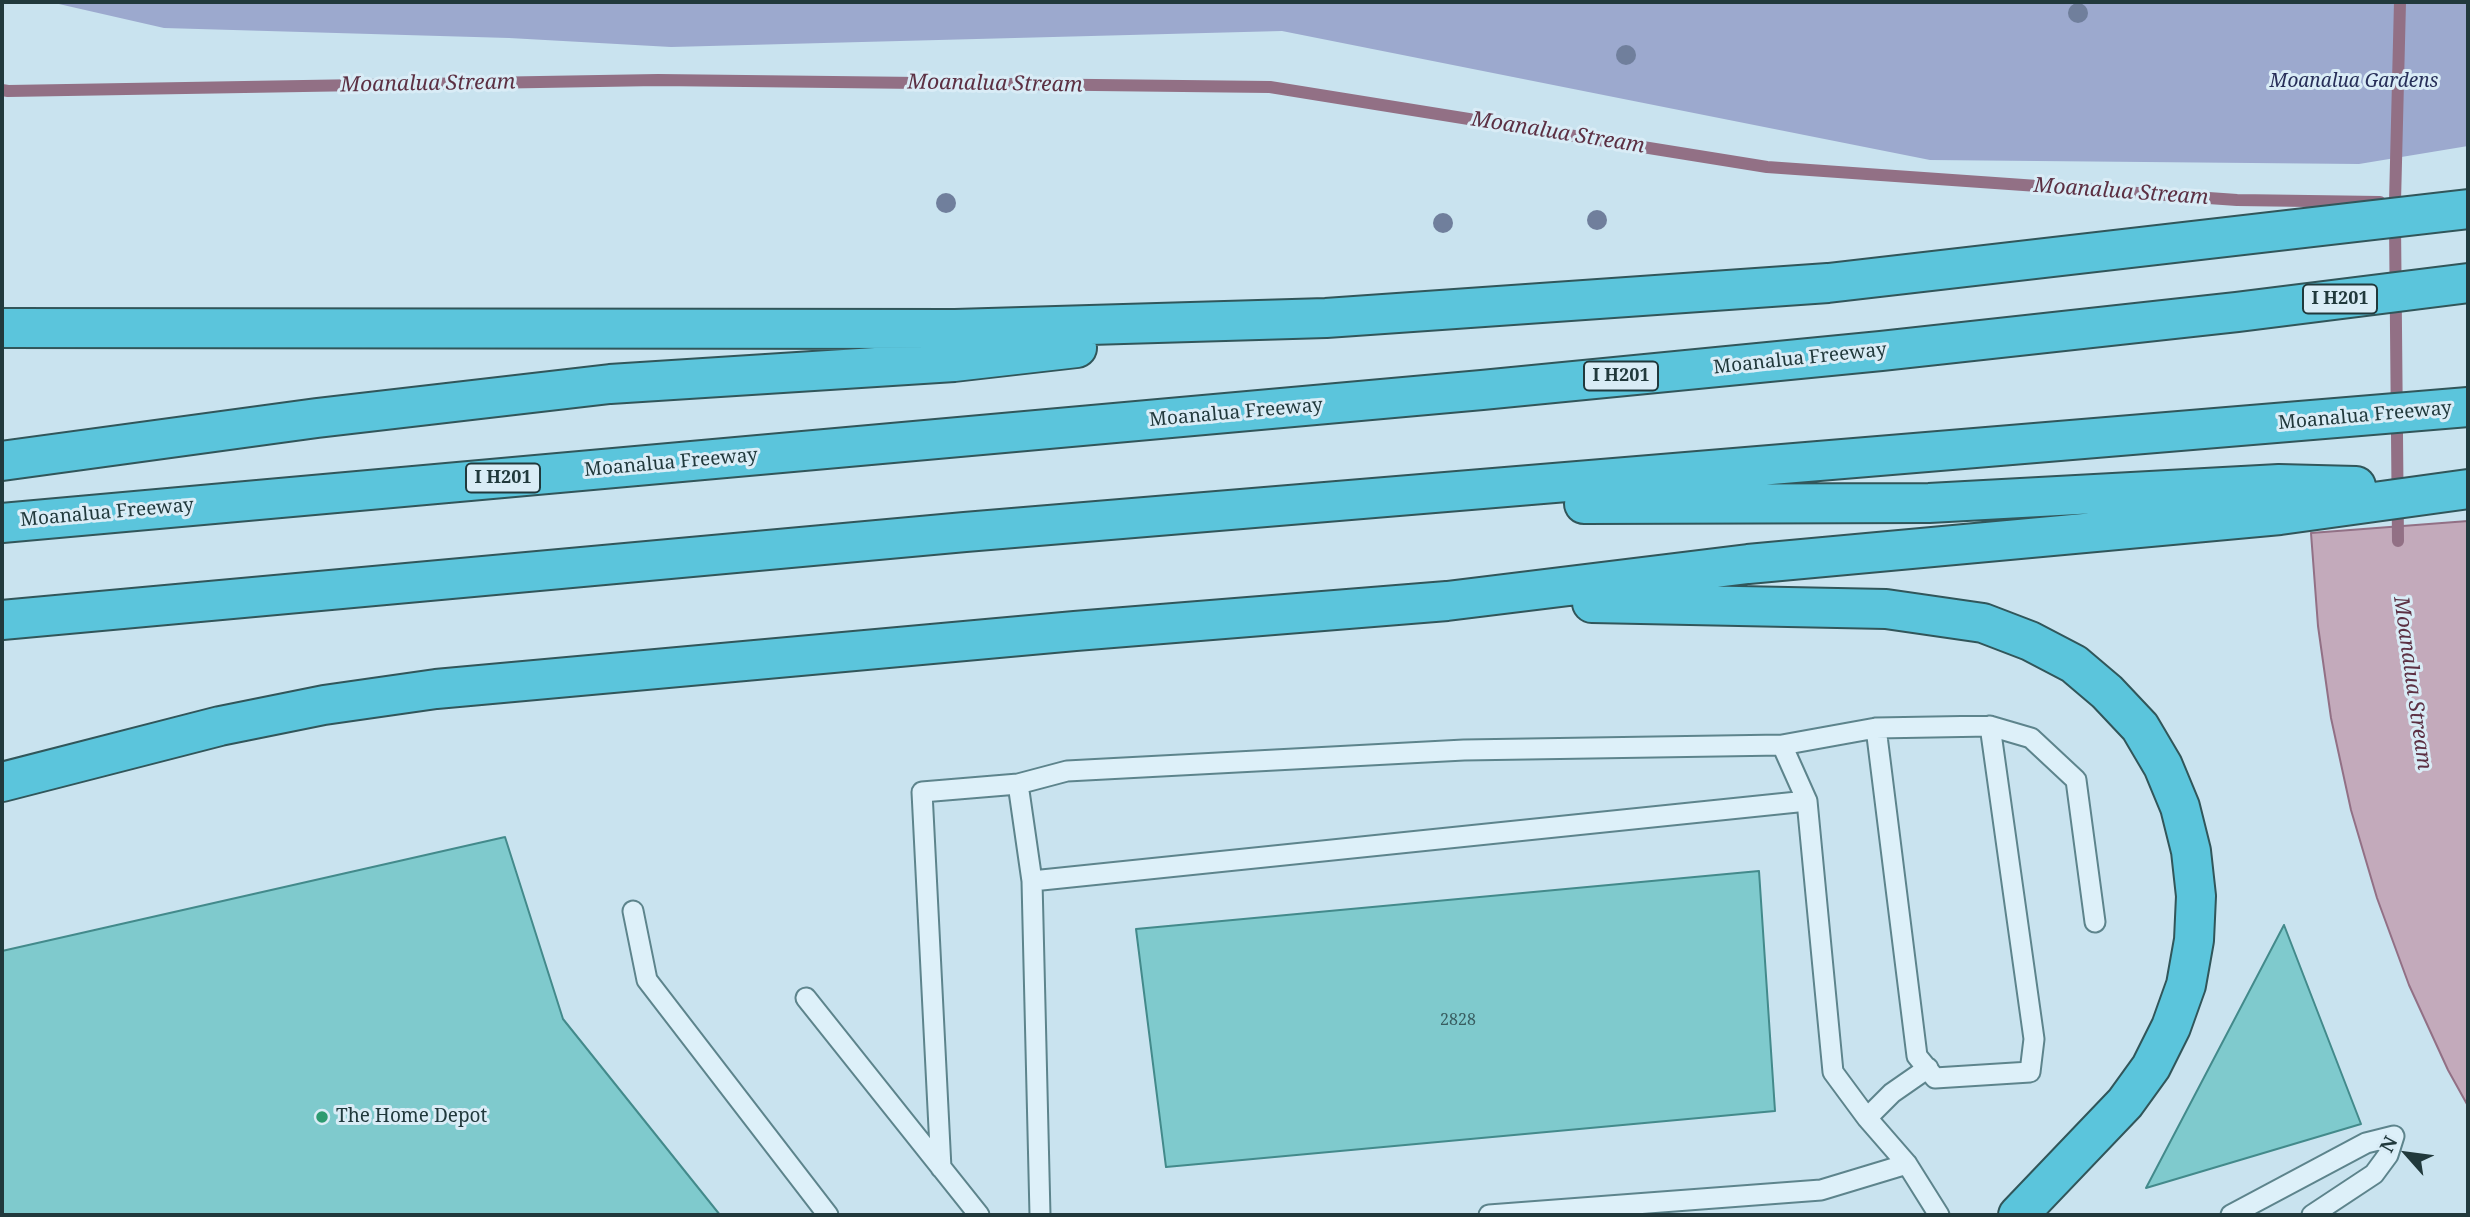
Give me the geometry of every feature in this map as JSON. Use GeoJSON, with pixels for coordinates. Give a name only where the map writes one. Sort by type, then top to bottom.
{"type":"FeatureCollection","features":[{"type":"Feature","properties":{"kind":"highway"},"geometry":{"type":"LineString","coordinates":[[2,328],[955,329],[1326,318],[1828,283],[2459,210]]}},
{"type":"Feature","properties":{"kind":"highway","name":"Moanalua Freeway"},"geometry":{"type":"LineString","coordinates":[[2,523],[1496,389],[1881,351],[2456,285]]}},
{"type":"Feature","properties":{"kind":"highway"},"geometry":{"type":"LineString","coordinates":[[2,461],[317,418],[610,384],[954,362],[1326,318]]}},
{"type":"Feature","properties":{"kind":"highway","name":"Moanalua Freeway"},"geometry":{"type":"LineString","coordinates":[[2,620],[965,532],[2468,407]]}},
{"type":"Feature","properties":{"kind":"highway"},"geometry":{"type":"LineString","coordinates":[[1305,504],[2279,500],[2468,489]]}},
{"type":"Feature","properties":{"kind":"highway"},"geometry":{"type":"LineString","coordinates":[[2,782],[220,726],[324,705],[436,689],[1048,633],[1447,601],[2279,500]]}},
{"type":"Feature","properties":{"kind":"highway"},"geometry":{"type":"LineString","coordinates":[[1447,601],[1830,607],[1886,609],[1939,615],[1983,623],[2030,641],[2074,664],[2107,692],[2140,727],[2163,766],[2180,807],[2191,851],[2196,896],[2194,940],[2186,985],[2171,1027],[2151,1067],[2125,1103],[2018,1215]]}},
{"type":"Feature","properties":{"kind":"lane"},"geometry":{"type":"LineString","coordinates":[[1876,728],[1917,1056],[1935,1078],[2030,1072],[2034,1039],[1990,726]]}},
{"type":"Feature","properties":{"kind":"lane"},"geometry":{"type":"LineString","coordinates":[[941,1168],[922,792],[1018,784],[1067,771],[1464,750],[1782,745],[1876,728],[1990,726],[2031,738],[2076,780],[2095,922]]}},
{"type":"Feature","properties":{"kind":"lane"},"geometry":{"type":"LineString","coordinates":[[1782,745],[1807,801],[1833,1072],[1867,1118],[1907,1164],[1938,1215]]}},
{"type":"Feature","properties":{"kind":"lane"},"geometry":{"type":"LineString","coordinates":[[1018,784],[1031,881],[1040,1215]]}},
{"type":"Feature","properties":{"kind":"lane"},"geometry":{"type":"LineString","coordinates":[[1031,881],[1807,801]]}},
{"type":"Feature","properties":{"kind":"lane"},"geometry":{"type":"LineString","coordinates":[[633,911],[647,980],[828,1215]]}},
{"type":"Feature","properties":{"kind":"lane"},"geometry":{"type":"LineString","coordinates":[[806,998],[979,1215]]}},
{"type":"Feature","properties":{"kind":"lane"},"geometry":{"type":"LineString","coordinates":[[1867,1118],[1892,1093],[1928,1068]]}},
{"type":"Feature","properties":{"kind":"lane"},"geometry":{"type":"LineString","coordinates":[[2231,1215],[2366,1143],[2394,1136],[2388,1155],[2374,1174],[2312,1215]]}},
{"type":"Feature","properties":{"kind":"lane"},"geometry":{"type":"LineString","coordinates":[[1489,1215],[1821,1190],[1907,1164]]}},
{"type":"Feature","properties":{"kind":"green space","name":"Moanalua Gardens"},"geometry":{"type":"Polygon","coordinates":[[[50,2],[2468,2],[2468,146],[2359,164],[1930,160],[1282,31],[671,47],[509,38],[164,28],[50,2]]]}},
{"type":"Feature","properties":{"kind":"water"},"geometry":{"type":"Polygon","coordinates":[[[2468,521],[2468,1106],[2448,1070],[2409,985],[2377,898],[2351,810],[2331,718],[2318,626],[2311,533],[2468,521]]]}},
{"type":"Feature","properties":{"kind":"building","name":"The Home Depot"},"geometry":{"type":"Polygon","coordinates":[[[505,837],[563,1019],[720,1215],[2,1215],[2,951],[505,837]]]}},
{"type":"Feature","properties":{"kind":"building"},"geometry":{"type":"Polygon","coordinates":[[[1759,871],[1775,1111],[1166,1167],[1136,929],[1759,871]]]}},
{"type":"Feature","properties":{"kind":"building"},"geometry":{"type":"Polygon","coordinates":[[[2284,925],[2361,1124],[2146,1188],[2284,925]]]}},
{"type":"Feature","properties":{"kind":"waterway"},"geometry":{"type":"LineString","coordinates":[[2395,202],[2400,2]]}},
{"type":"Feature","properties":{"kind":"waterway","name":"Moanalua Stream"},"geometry":{"type":"LineString","coordinates":[[2,90],[658,80],[1270,87],[1767,167],[2237,200],[2380,202]]}},
{"type":"Feature","properties":{"kind":"waterway","name":"Moanalua Stream"},"geometry":{"type":"LineString","coordinates":[[2395,223],[2398,541]]}},
{"type":"Feature","properties":{"kind":"place","name":"The Home Depot"},"geometry":{"type":"Point","coordinates":[322,1117]}}]}
